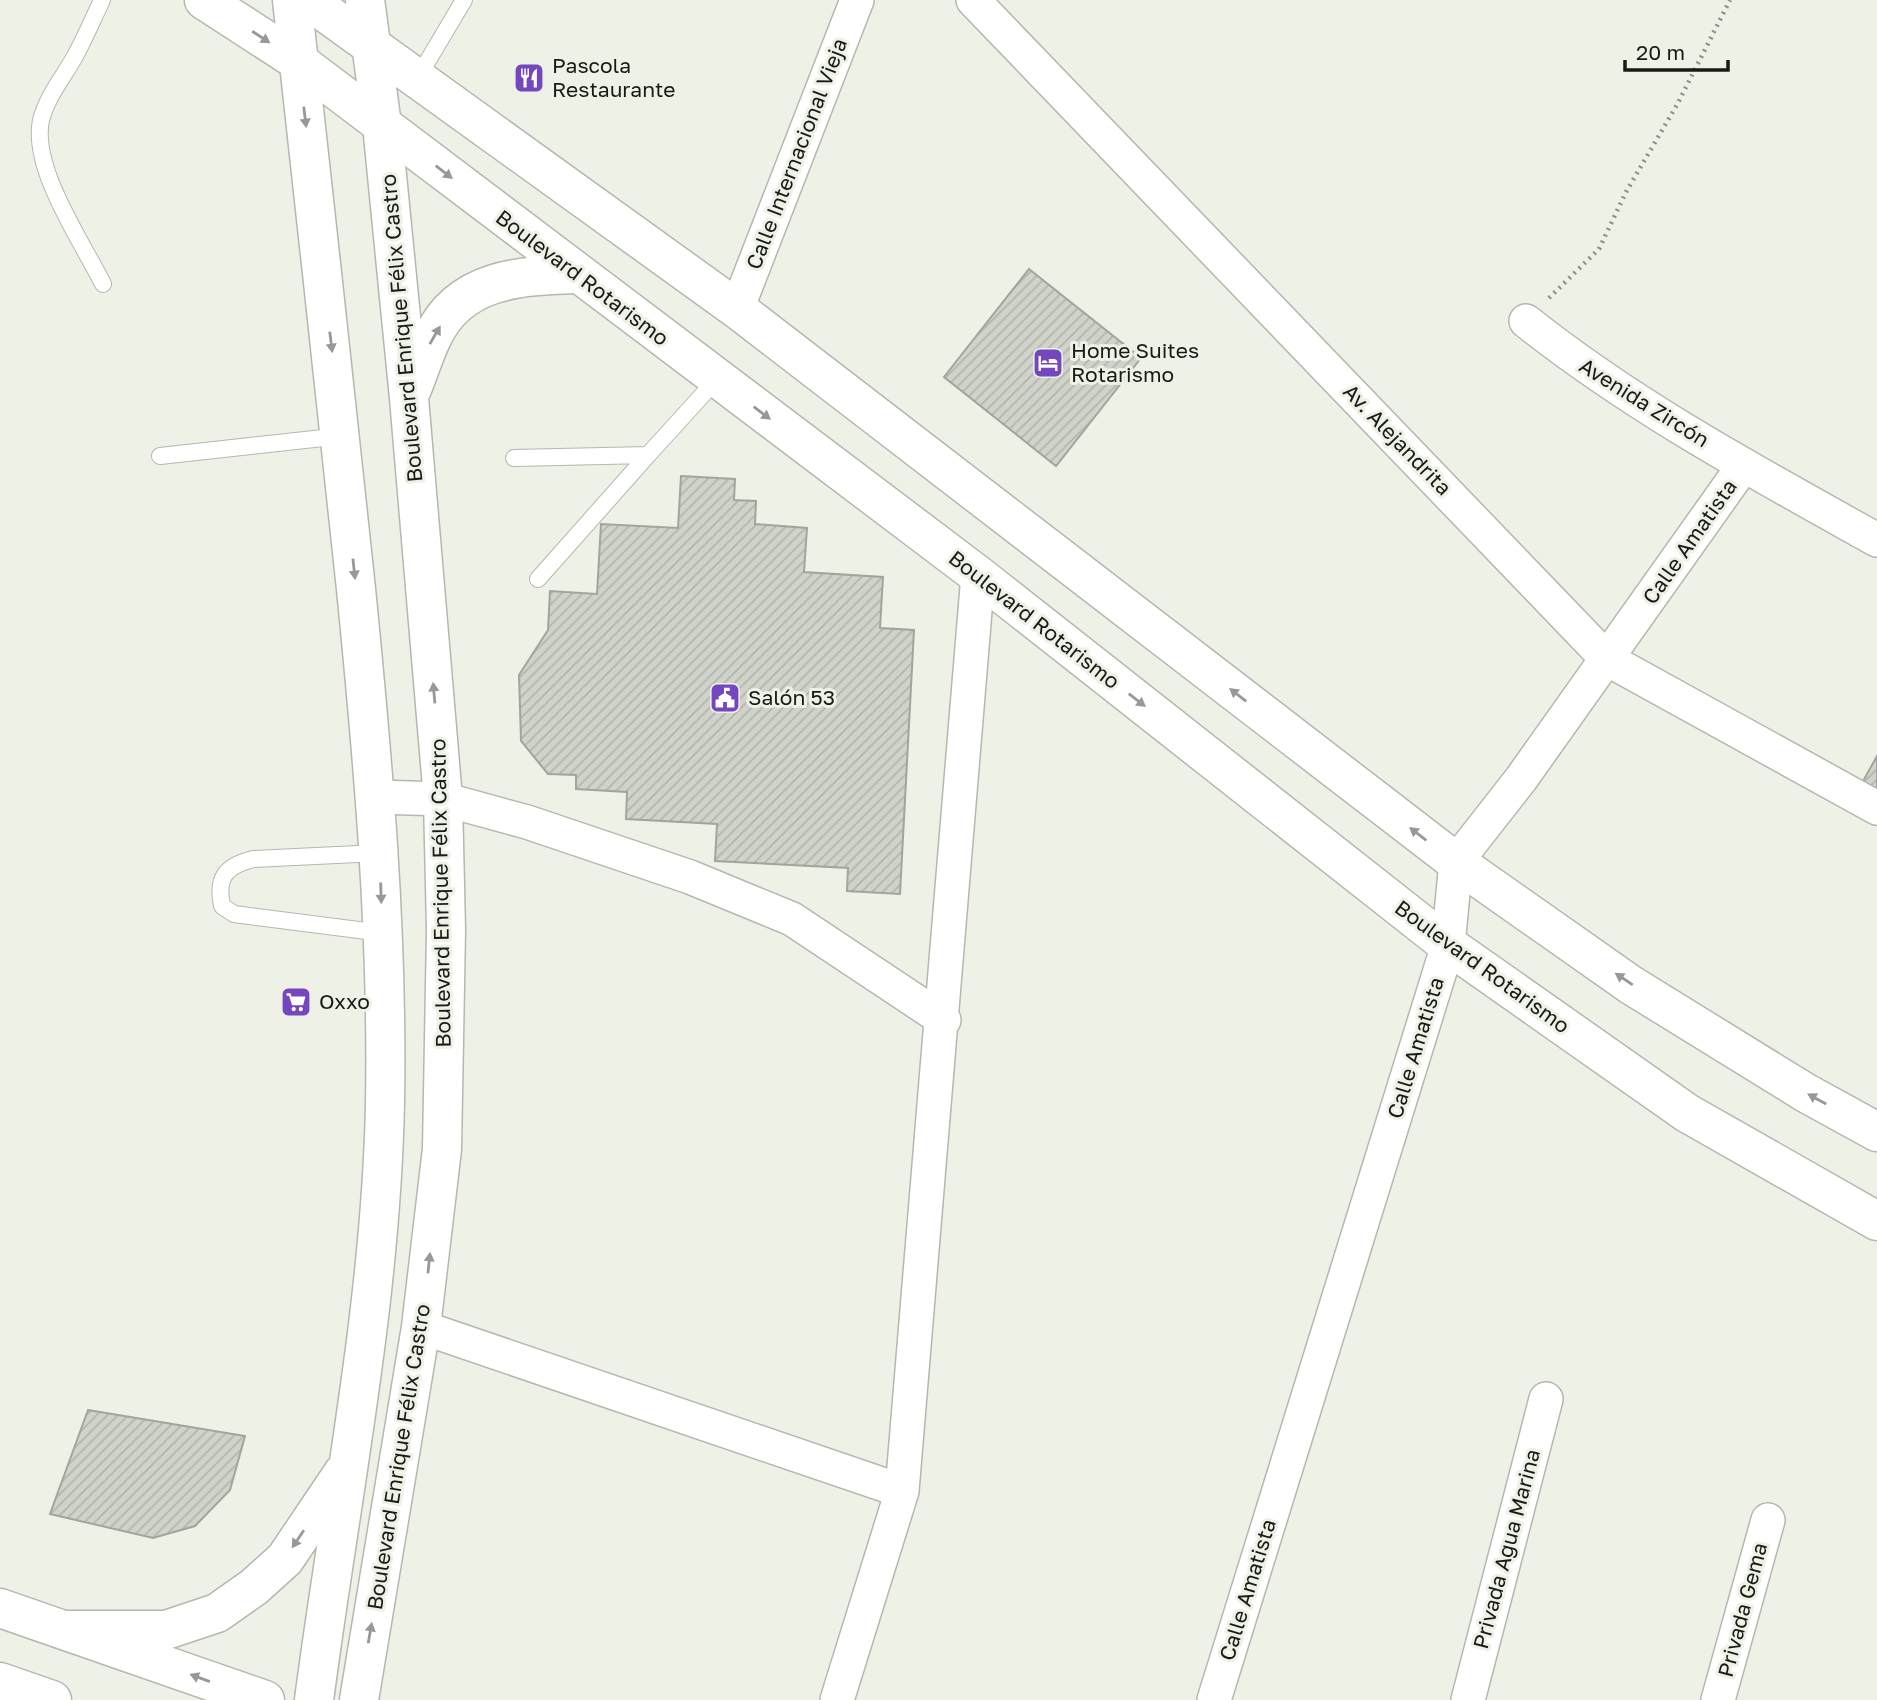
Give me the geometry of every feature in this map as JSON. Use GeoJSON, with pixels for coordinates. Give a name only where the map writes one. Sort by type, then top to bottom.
{"type":"FeatureCollection","features":[{"type":"Feature","properties":{"kind":"street","name":"Boulevard Rotarismo"},"geometry":{"type":"LineString","coordinates":[[204,0],[299,61],[978,575],[1448,945],[1687,1113],[1877,1221]]}},
{"type":"Feature","properties":{"kind":"street"},"geometry":{"type":"LineString","coordinates":[[292,0],[341,436],[377,797],[385,1105],[367,1322],[350,1462],[314,1700]]}},
{"type":"Feature","properties":{"kind":"street"},"geometry":{"type":"LineString","coordinates":[[308,0],[737,309],[1456,862],[1631,985],[1806,1093],[1877,1132]]}},
{"type":"Feature","properties":{"kind":"street","name":"Boulevard Enrique Félix Castro"},"geometry":{"type":"LineString","coordinates":[[359,1700],[421,1327],[442,1149],[446,943],[443,799],[409,398],[382,125],[369,45],[365,0]]}},
{"type":"Feature","properties":{"kind":"street","name":"Calle Internacional Vieja"},"geometry":{"type":"LineString","coordinates":[[737,309],[857,0]]}},
{"type":"Feature","properties":{"kind":"street","name":"Av. Alejandrita"},"geometry":{"type":"LineString","coordinates":[[973,0],[1608,659],[1877,808]]}},
{"type":"Feature","properties":{"kind":"street"},"geometry":{"type":"LineString","coordinates":[[409,398],[433,335],[456,305],[481,287],[521,276],[577,274]]}},
{"type":"Feature","properties":{"kind":"street","name":"Avenida Zircón"},"geometry":{"type":"LineString","coordinates":[[1526,321],[1568,355],[1744,465],[1877,540]]}},
{"type":"Feature","properties":{"kind":"street","name":"Calle Amatista"},"geometry":{"type":"LineString","coordinates":[[1214,1700],[1448,945],[1456,862],[1521,779],[1744,465]]}},
{"type":"Feature","properties":{"kind":"street"},"geometry":{"type":"LineString","coordinates":[[837,1700],[902,1490],[944,1020],[978,575]]}},
{"type":"Feature","properties":{"kind":"street"},"geometry":{"type":"LineString","coordinates":[[377,797],[443,799],[527,822],[690,877],[792,919],[944,1020]]}},
{"type":"Feature","properties":{"kind":"street"},"geometry":{"type":"LineString","coordinates":[[421,1327],[902,1490]]}},
{"type":"Feature","properties":{"kind":"street","name":"Privada Agua Marina"},"geometry":{"type":"LineString","coordinates":[[1468,1700],[1546,1399]]}},
{"type":"Feature","properties":{"kind":"street"},"geometry":{"type":"LineString","coordinates":[[68,1630],[166,1630],[217,1613],[254,1587],[285,1559],[350,1462]]}},
{"type":"Feature","properties":{"kind":"street","name":"Privada Gema"},"geometry":{"type":"LineString","coordinates":[[1718,1700],[1768,1520]]}},
{"type":"Feature","properties":{"kind":"street"},"geometry":{"type":"LineString","coordinates":[[0,1608],[265,1700]]}},
{"type":"Feature","properties":{"kind":"street"},"geometry":{"type":"LineString","coordinates":[[0,1682],[52,1700]]}},
{"type":"Feature","properties":{"kind":"lane"},"geometry":{"type":"LineString","coordinates":[[102,0],[74,58],[52,92],[41,119],[38,142],[43,167],[103,284]]}},
{"type":"Feature","properties":{"kind":"lane"},"geometry":{"type":"LineString","coordinates":[[417,79],[464,0]]}},
{"type":"Feature","properties":{"kind":"lane"},"geometry":{"type":"LineString","coordinates":[[538,579],[717,379]]}},
{"type":"Feature","properties":{"kind":"lane"},"geometry":{"type":"LineString","coordinates":[[160,456],[341,436]]}},
{"type":"Feature","properties":{"kind":"lane"},"geometry":{"type":"LineString","coordinates":[[514,458],[648,455]]}},
{"type":"Feature","properties":{"kind":"lane"},"geometry":{"type":"LineString","coordinates":[[380,853],[253,859],[233,864],[224,872],[219,890],[222,906],[242,916],[382,933]]}},
{"type":"Feature","properties":{"kind":"path"},"geometry":{"type":"LineString","coordinates":[[1526,321],[1599,249],[1626,192],[1678,103],[1730,0]]}},
{"type":"Feature","properties":{"kind":"building"},"geometry":{"type":"Polygon","coordinates":[[[1029,269],[1141,358],[1056,466],[944,377],[1029,269]]]}},
{"type":"Feature","properties":{"kind":"building"},"geometry":{"type":"Polygon","coordinates":[[[681,476],[735,479],[734,500],[756,501],[755,524],[807,528],[804,572],[883,577],[880,628],[914,630],[900,894],[847,891],[848,868],[715,861],[717,824],[626,819],[627,792],[576,789],[576,775],[548,774],[521,741],[519,675],[548,630],[550,591],[597,594],[601,524],[678,528],[681,476]]]}},
{"type":"Feature","properties":{"kind":"building"},"geometry":{"type":"Polygon","coordinates":[[[1877,756],[1877,791],[1862,783],[1877,756]]]}},
{"type":"Feature","properties":{"kind":"building"},"geometry":{"type":"Polygon","coordinates":[[[88,1410],[245,1436],[230,1490],[195,1526],[153,1538],[50,1514],[88,1410]]]}},
{"type":"Feature","properties":{"kind":"place","name":"Pascola Restaurante"},"geometry":{"type":"Point","coordinates":[529,78]}},
{"type":"Feature","properties":{"kind":"place","name":"Home Suites Rotarismo"},"geometry":{"type":"Point","coordinates":[1048,363]}},
{"type":"Feature","properties":{"kind":"place","name":"Salón 53"},"geometry":{"type":"Point","coordinates":[725,698]}},
{"type":"Feature","properties":{"kind":"place","name":"Oxxo"},"geometry":{"type":"Point","coordinates":[296,1002]}}]}
